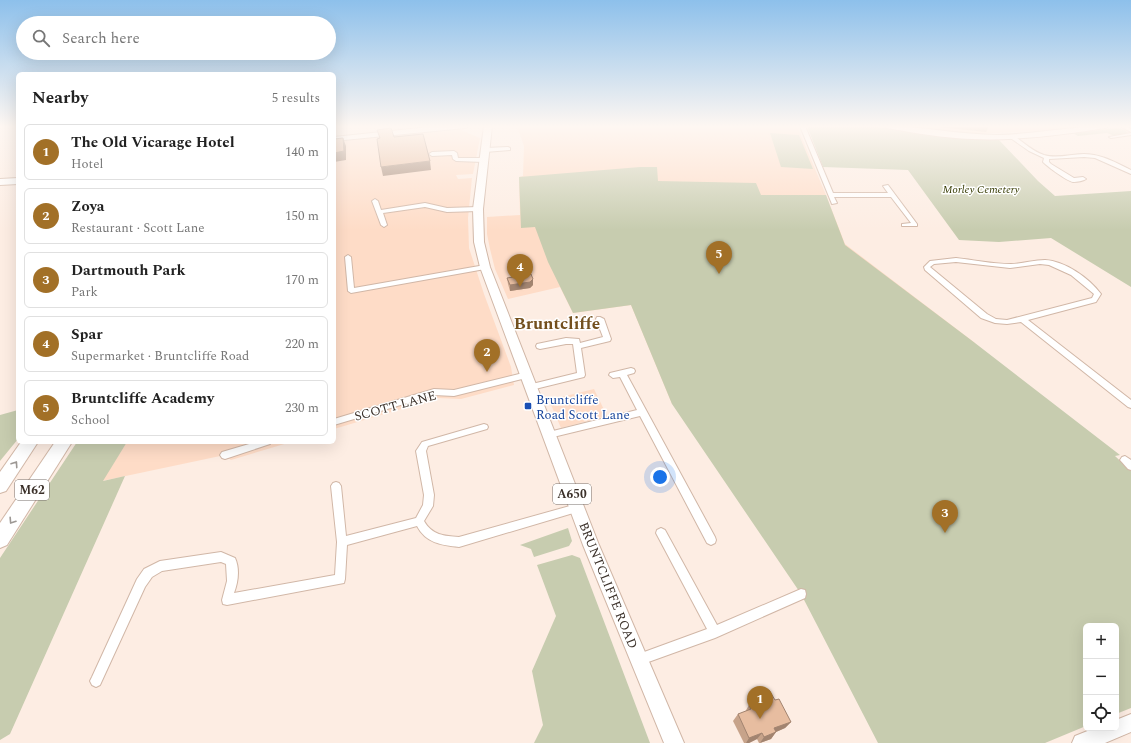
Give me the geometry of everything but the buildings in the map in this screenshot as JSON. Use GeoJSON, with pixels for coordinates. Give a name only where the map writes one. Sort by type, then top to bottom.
{"type":"FeatureCollection","features":[{"type":"Feature","properties":{"kind":"highway","name":"M62"},"geometry":{"type":"LineString","coordinates":[[0,486],[29,444]]}},
{"type":"Feature","properties":{"kind":"highway","name":"M62"},"geometry":{"type":"LineString","coordinates":[[0,539],[63,444]]}},
{"type":"Feature","properties":{"kind":"main road","name":"BRUNTCLIFFE ROAD"},"geometry":{"type":"LineString","coordinates":[[484,161],[478,209],[479,242],[485,267],[577,508],[674,743]]}},
{"type":"Feature","properties":{"kind":"main road"},"geometry":{"type":"LineString","coordinates":[[0,182],[16,181]]}},
{"type":"Feature","properties":{"kind":"street"},"geometry":{"type":"LineString","coordinates":[[816,161],[834,203]]}},
{"type":"Feature","properties":{"kind":"street"},"geometry":{"type":"LineString","coordinates":[[1046,161],[1047,164],[1070,180],[1083,179]]}},
{"type":"Feature","properties":{"kind":"street"},"geometry":{"type":"LineString","coordinates":[[1107,161],[1131,172]]}},
{"type":"Feature","properties":{"kind":"street"},"geometry":{"type":"LineString","coordinates":[[886,186],[915,225],[904,225]]}},
{"type":"Feature","properties":{"kind":"street"},"geometry":{"type":"LineString","coordinates":[[830,195],[893,195]]}},
{"type":"Feature","properties":{"kind":"street"},"geometry":{"type":"LineString","coordinates":[[375,201],[384,226]]}},
{"type":"Feature","properties":{"kind":"street"},"geometry":{"type":"LineString","coordinates":[[379,212],[425,205],[447,210],[478,209]]}},
{"type":"Feature","properties":{"kind":"street"},"geometry":{"type":"LineString","coordinates":[[348,256],[350,291],[485,267]]}},
{"type":"Feature","properties":{"kind":"street"},"geometry":{"type":"LineString","coordinates":[[1022,319],[1094,300],[1098,294],[1093,288],[1061,266],[1048,262],[1013,266],[956,260],[932,262],[927,267],[928,270],[988,318],[1001,322],[1022,319],[1131,405]]}},
{"type":"Feature","properties":{"kind":"street"},"geometry":{"type":"LineString","coordinates":[[540,346],[566,341],[576,341],[578,346],[607,339],[600,319]]}},
{"type":"Feature","properties":{"kind":"street","name":"SCOTT LANE"},"geometry":{"type":"LineString","coordinates":[[336,421],[434,392],[454,393],[529,381],[581,375],[578,346]]}},
{"type":"Feature","properties":{"kind":"street"},"geometry":{"type":"LineString","coordinates":[[631,371],[618,374],[642,412],[711,540]]}},
{"type":"Feature","properties":{"kind":"street"},"geometry":{"type":"LineString","coordinates":[[549,435],[642,412]]}},
{"type":"Feature","properties":{"kind":"street"},"geometry":{"type":"LineString","coordinates":[[342,542],[420,521],[428,506],[429,495],[421,450],[425,444],[484,427]]}},
{"type":"Feature","properties":{"kind":"street"},"geometry":{"type":"LineString","coordinates":[[225,454],[260,444]]}},
{"type":"Feature","properties":{"kind":"street"},"geometry":{"type":"LineString","coordinates":[[96,681],[141,583],[148,573],[160,566],[221,557],[231,561],[233,568],[233,581],[227,600],[340,579],[342,542],[336,486]]}},
{"type":"Feature","properties":{"kind":"street"},"geometry":{"type":"LineString","coordinates":[[420,521],[426,533],[440,541],[459,542],[577,508]]}},
{"type":"Feature","properties":{"kind":"street"},"geometry":{"type":"LineString","coordinates":[[661,533],[715,632]]}},
{"type":"Feature","properties":{"kind":"street"},"geometry":{"type":"LineString","coordinates":[[640,659],[715,632],[801,594]]}},
{"type":"Feature","properties":{"kind":"street"},"geometry":{"type":"LineString","coordinates":[[1082,743],[1131,723]]}},
{"type":"Feature","properties":{"kind":"shaded area"},"geometry":{"type":"Polygon","coordinates":[[[336,161],[476,161],[473,174],[456,175],[458,179],[472,178],[468,218],[469,248],[511,367],[514,385],[461,399],[438,398],[336,428],[336,161]]]}},
{"type":"Feature","properties":{"kind":"shaded area"},"geometry":{"type":"Polygon","coordinates":[[[524,161],[812,161],[845,244],[975,343],[672,404],[631,305],[573,313],[560,287],[508,299],[495,269],[487,234],[487,217],[520,215],[519,177],[523,176],[524,161]]]}},
{"type":"Feature","properties":{"kind":"shaded area"},"geometry":{"type":"Polygon","coordinates":[[[594,389],[607,416],[561,428],[549,400],[594,389]]]}},
{"type":"Feature","properties":{"kind":"shaded area"},"geometry":{"type":"Polygon","coordinates":[[[126,444],[284,444],[231,460],[225,455],[102,481],[126,444]]]}},
{"type":"Feature","properties":{"kind":"green space"},"geometry":{"type":"Polygon","coordinates":[[[779,161],[810,161],[813,169],[781,167],[779,161]]]}},
{"type":"Feature","properties":{"kind":"green space","name":"Morley Cemetery"},"geometry":{"type":"Polygon","coordinates":[[[821,161],[1019,161],[1055,196],[1131,191],[1131,287],[1051,238],[999,242],[959,240],[908,170],[823,167],[821,161]]]}},
{"type":"Feature","properties":{"kind":"green space"},"geometry":{"type":"Polygon","coordinates":[[[640,167],[657,167],[658,181],[756,183],[761,195],[826,195],[845,245],[1120,455],[1115,456],[1131,471],[1131,708],[1119,713],[1119,623],[1083,623],[1083,727],[1045,743],[878,743],[801,594],[672,404],[631,305],[573,313],[548,262],[535,227],[521,228],[519,177],[640,167]]]}},
{"type":"Feature","properties":{"kind":"green space"},"geometry":{"type":"Polygon","coordinates":[[[16,411],[16,441],[0,461],[0,415],[16,411]]]}},
{"type":"Feature","properties":{"kind":"green space"},"geometry":{"type":"Polygon","coordinates":[[[76,444],[126,444],[103,481],[125,476],[10,734],[0,740],[0,558],[76,444]]]}},
{"type":"Feature","properties":{"kind":"green space"},"geometry":{"type":"Polygon","coordinates":[[[568,528],[572,541],[569,546],[534,557],[531,549],[520,545],[568,528]]]}},
{"type":"Feature","properties":{"kind":"green space"},"geometry":{"type":"Polygon","coordinates":[[[572,555],[580,558],[650,743],[534,743],[543,725],[532,671],[556,616],[537,565],[572,555]]]}},
{"type":"Feature","properties":{"kind":"place","name":"Bruntcliffe Academy"},"geometry":{"type":"Point","coordinates":[719,274]}},
{"type":"Feature","properties":{"kind":"place","name":"Spar"},"geometry":{"type":"Point","coordinates":[520,287]}},
{"type":"Feature","properties":{"kind":"place","name":"Zoya"},"geometry":{"type":"Point","coordinates":[487,372]}},
{"type":"Feature","properties":{"kind":"place","name":"Bruntcliffe Road Scott Lane"},"geometry":{"type":"Point","coordinates":[528,406]}},
{"type":"Feature","properties":{"kind":"place","name":"Dartmouth Park"},"geometry":{"type":"Point","coordinates":[945,533]}},
{"type":"Feature","properties":{"kind":"place","name":"The Old Vicarage Hotel"},"geometry":{"type":"Point","coordinates":[760,719]}},
{"type":"Feature","properties":{"kind":"district","name":"Bruntcliffe"},"geometry":{"type":"Point","coordinates":[557,323]}}]}
